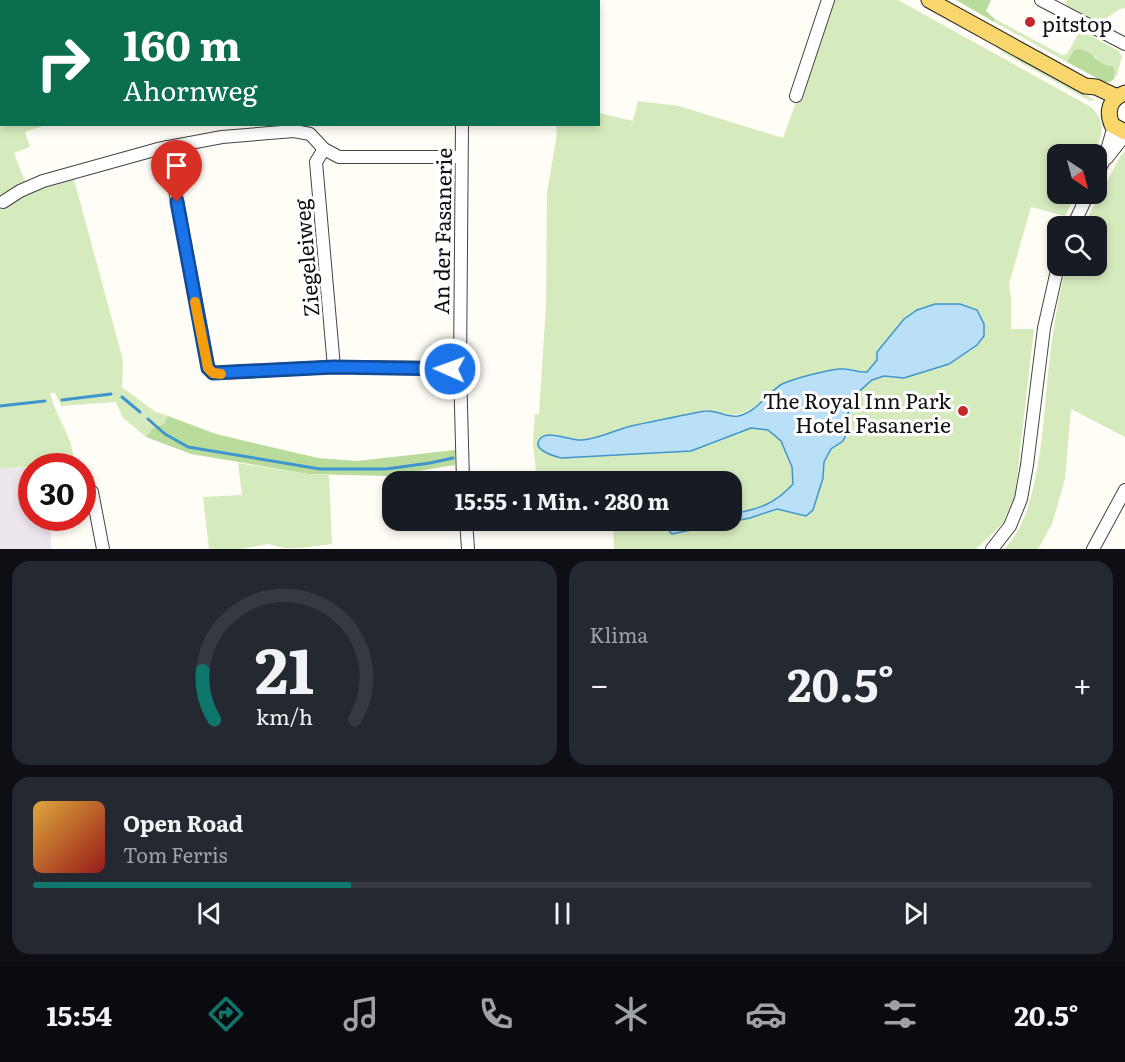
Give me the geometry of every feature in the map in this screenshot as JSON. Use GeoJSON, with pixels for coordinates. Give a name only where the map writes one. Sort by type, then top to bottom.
{"type":"FeatureCollection","features":[{"type":"Feature","properties":{"kind":"main road"},"geometry":{"type":"LineString","coordinates":[[929,0],[1085,86],[1096,87],[1117,100],[1110,119],[1121,131]]}},
{"type":"Feature","properties":{"kind":"street"},"geometry":{"type":"LineString","coordinates":[[796,96],[828,0]]}},
{"type":"Feature","properties":{"kind":"street"},"geometry":{"type":"LineString","coordinates":[[1041,0],[1125,44]]}},
{"type":"Feature","properties":{"kind":"street","name":"An der Fasanerie"},"geometry":{"type":"LineString","coordinates":[[462,126],[460,368],[464,471]]}},
{"type":"Feature","properties":{"kind":"street"},"geometry":{"type":"LineString","coordinates":[[3,202],[43,181],[167,147],[234,136],[294,131],[310,134],[324,149],[339,156],[461,157]]}},
{"type":"Feature","properties":{"kind":"street"},"geometry":{"type":"LineString","coordinates":[[1107,155],[1121,131]]}},
{"type":"Feature","properties":{"kind":"street"},"geometry":{"type":"LineString","coordinates":[[167,147],[208,368],[213,373],[334,367],[460,368]]}},
{"type":"Feature","properties":{"kind":"street","name":"Ziegeleiweg"},"geometry":{"type":"LineString","coordinates":[[324,149],[316,162],[334,367]]}},
{"type":"Feature","properties":{"kind":"street"},"geometry":{"type":"LineString","coordinates":[[992,549],[1010,526],[1021,499],[1028,465],[1044,328],[1056,276]]}},
{"type":"Feature","properties":{"kind":"street"},"geometry":{"type":"LineString","coordinates":[[1093,549],[1125,490]]}},
{"type":"Feature","properties":{"kind":"street"},"geometry":{"type":"LineString","coordinates":[[96,513],[103,549]]}},
{"type":"Feature","properties":{"kind":"street"},"geometry":{"type":"LineString","coordinates":[[467,531],[468,549]]}},
{"type":"Feature","properties":{"kind":"shaded area"},"geometry":{"type":"Polygon","coordinates":[[[0,468],[18,468],[18,531],[51,531],[51,549],[0,549],[0,468]]]}},
{"type":"Feature","properties":{"kind":"green space"},"geometry":{"type":"Polygon","coordinates":[[[831,0],[898,0],[1095,111],[1102,129],[1098,144],[1047,144],[1047,204],[1071,204],[1065,216],[1031,207],[1009,284],[1011,329],[1034,329],[1015,495],[1003,523],[976,549],[614,549],[613,531],[742,531],[742,519],[777,509],[793,484],[766,505],[742,512],[742,471],[536,471],[533,443],[535,414],[539,414],[546,306],[547,192],[557,126],[600,126],[600,113],[633,121],[638,101],[679,106],[783,138],[831,0]],[[877,360],[867,372],[830,370],[785,383],[755,407],[742,413],[728,414],[708,410],[583,440],[551,435],[561,458],[691,451],[751,428],[768,430],[853,397],[872,380],[884,376],[904,378],[877,360]]]}},
{"type":"Feature","properties":{"kind":"green space"},"geometry":{"type":"Polygon","coordinates":[[[956,0],[991,0],[986,11],[995,19],[994,22],[956,0]]]}},
{"type":"Feature","properties":{"kind":"green space"},"geometry":{"type":"Polygon","coordinates":[[[1067,0],[1125,0],[1125,8],[1097,23],[1069,9],[1065,4],[1067,0]]]}},
{"type":"Feature","properties":{"kind":"green space"},"geometry":{"type":"Polygon","coordinates":[[[995,19],[1062,55],[1067,54],[1080,30],[1119,51],[1122,57],[1117,75],[1114,79],[1110,65],[1101,64],[1095,56],[1072,56],[1067,62],[994,22],[995,19]]]}},
{"type":"Feature","properties":{"kind":"green space"},"geometry":{"type":"Polygon","coordinates":[[[986,39],[1095,100],[1090,101],[1005,54],[986,39]]]}},
{"type":"Feature","properties":{"kind":"green space"},"geometry":{"type":"Polygon","coordinates":[[[1079,49],[1090,53],[1102,63],[1113,66],[1114,79],[1104,82],[1067,62],[1074,50],[1079,49]]]}},
{"type":"Feature","properties":{"kind":"green space"},"geometry":{"type":"Polygon","coordinates":[[[0,126],[43,126],[25,132],[30,147],[14,153],[24,179],[26,182],[73,176],[123,360],[122,387],[154,411],[168,416],[164,424],[152,429],[146,437],[123,418],[116,402],[61,406],[55,393],[50,393],[73,453],[18,453],[18,468],[0,468],[0,126]]]}},
{"type":"Feature","properties":{"kind":"green space"},"geometry":{"type":"Polygon","coordinates":[[[1125,151],[1125,437],[1071,409],[1065,479],[1052,524],[1038,549],[1004,549],[1017,532],[1027,511],[1034,486],[1043,431],[1050,356],[1064,276],[1107,276],[1107,216],[1088,216],[1095,204],[1107,204],[1107,181],[1125,151]]]}},
{"type":"Feature","properties":{"kind":"green space"},"geometry":{"type":"Polygon","coordinates":[[[168,416],[216,434],[318,458],[357,461],[455,450],[455,465],[418,471],[382,471],[382,476],[308,474],[191,454],[146,437],[152,429],[164,424],[168,416]]]}},
{"type":"Feature","properties":{"kind":"green space"},"geometry":{"type":"Polygon","coordinates":[[[238,463],[329,475],[332,544],[300,548],[284,548],[269,544],[240,549],[209,549],[203,497],[242,495],[238,463]]]}},
{"type":"Feature","properties":{"kind":"water"},"geometry":{"type":"Polygon","coordinates":[[[935,304],[960,304],[977,310],[984,324],[984,336],[977,345],[949,364],[904,378],[884,376],[872,380],[853,397],[846,420],[847,433],[843,441],[831,449],[824,462],[823,478],[813,510],[806,516],[777,509],[742,520],[742,512],[765,505],[779,497],[793,484],[792,467],[781,441],[768,430],[751,428],[691,451],[561,458],[544,451],[538,445],[542,437],[546,435],[578,440],[588,439],[631,426],[702,411],[738,416],[751,411],[787,382],[838,369],[867,372],[877,360],[877,352],[904,319],[917,310],[935,304]]]}},
{"type":"Feature","properties":{"kind":"water"},"geometry":{"type":"Polygon","coordinates":[[[670,531],[687,531],[672,534],[670,531]]]}},
{"type":"Feature","properties":{"kind":"waterway"},"geometry":{"type":"LineString","coordinates":[[62,400],[111,394]]}},
{"type":"Feature","properties":{"kind":"waterway"},"geometry":{"type":"LineString","coordinates":[[122,397],[140,412]]}},
{"type":"Feature","properties":{"kind":"waterway"},"geometry":{"type":"LineString","coordinates":[[0,406],[45,401]]}},
{"type":"Feature","properties":{"kind":"waterway"},"geometry":{"type":"LineString","coordinates":[[148,419],[165,434],[188,447],[320,469],[386,469],[453,458]]}},
{"type":"Feature","properties":{"kind":"slow traffic"},"geometry":{"type":"LineString","coordinates":[[195,302],[208,368],[213,373],[221,374]]}},
{"type":"Feature","properties":{"kind":"place","name":"pitstop"},"geometry":{"type":"Point","coordinates":[1030,22]}},
{"type":"Feature","properties":{"kind":"place","name":"The Royal Inn Park Hotel Fasanerie"},"geometry":{"type":"Point","coordinates":[963,411]}},
{"type":"Feature","properties":{"kind":"route"},"geometry":{"type":"LineString","coordinates":[[177,202],[208,368],[213,373],[334,367],[450,369]]}}]}
